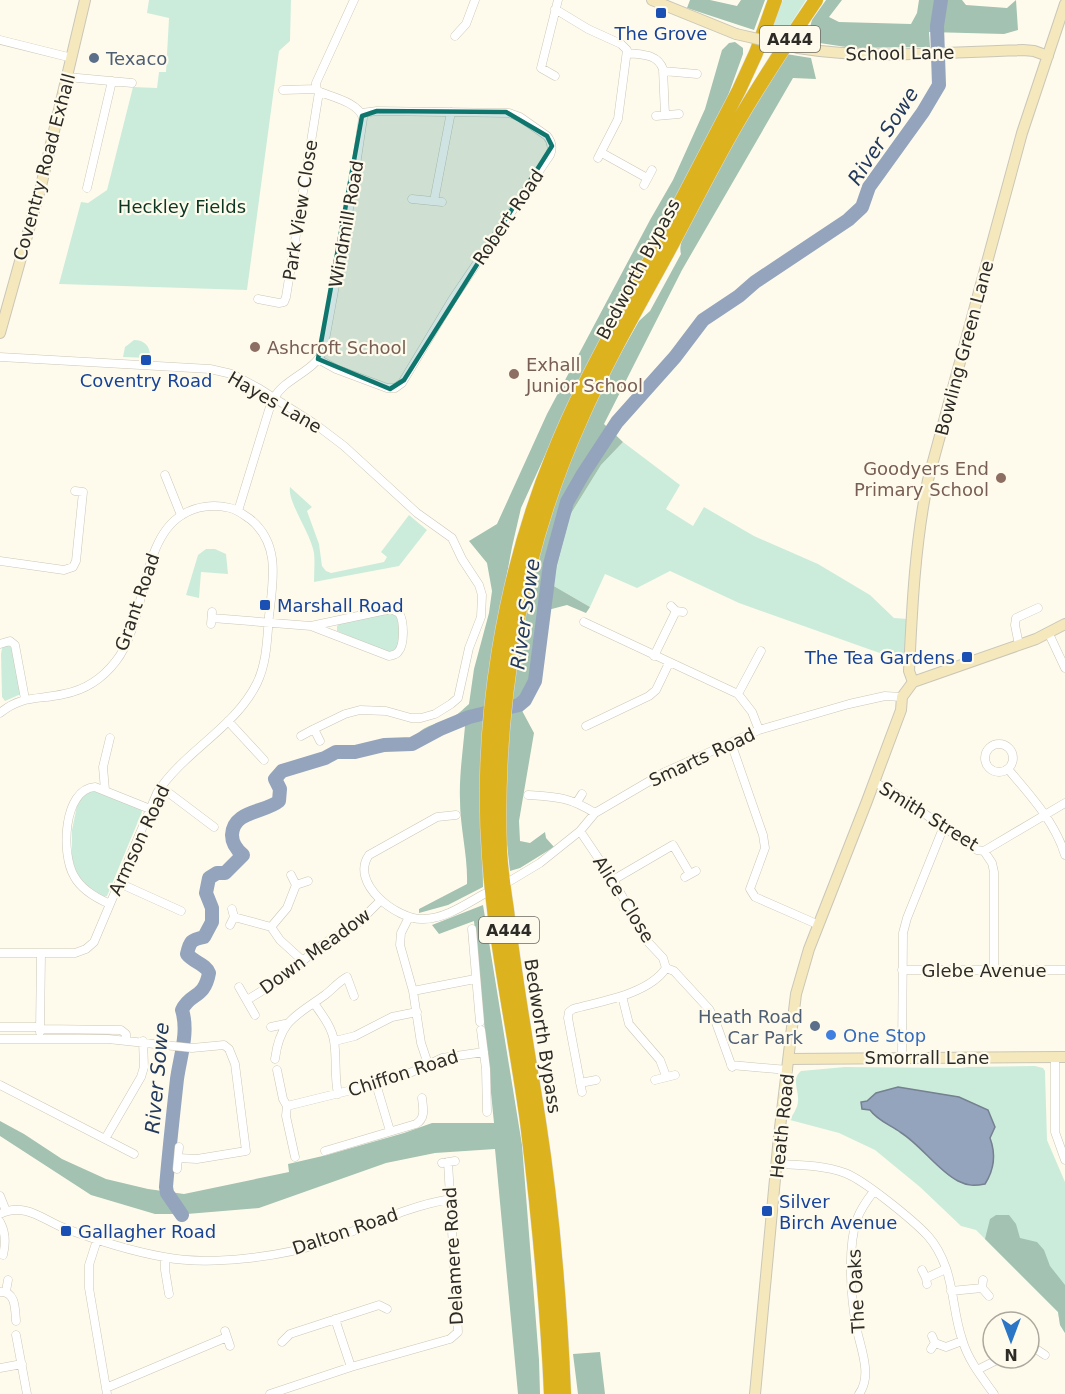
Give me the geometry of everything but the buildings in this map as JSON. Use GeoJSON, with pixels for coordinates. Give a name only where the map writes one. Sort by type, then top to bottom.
{"type":"FeatureCollection","features":[{"type":"Feature","properties":{"kind":"highway","name":"Bedworth Bypass"},"geometry":{"type":"LineString","coordinates":[[564,1394],[555,1334],[548,1190],[536,1146],[500,958],[488,855],[495,737],[503,671],[506,616],[517,565],[552,457],[576,400],[739,90],[775,0]]}},
{"type":"Feature","properties":{"kind":"highway","name":"Bedworth Bypass"},"geometry":{"type":"LineString","coordinates":[[503,671],[530,566],[555,484],[581,419],[622,337],[734,128],[816,0]]}},
{"type":"Feature","properties":{"kind":"highway","name":"Bedworth Bypass"},"geometry":{"type":"LineString","coordinates":[[549,1394],[555,1334]]}},
{"type":"Feature","properties":{"kind":"highway"},"geometry":{"type":"LineString","coordinates":[[555,1334],[572,1394]]}},
{"type":"Feature","properties":{"kind":"street","name":"Coventry Road Exhall"},"geometry":{"type":"LineString","coordinates":[[0,333],[40,186],[85,0]]}},
{"type":"Feature","properties":{"kind":"street"},"geometry":{"type":"LineString","coordinates":[[318,90],[316,83],[354,0]]}},
{"type":"Feature","properties":{"kind":"street"},"geometry":{"type":"LineString","coordinates":[[455,36],[466,24],[476,0]]}},
{"type":"Feature","properties":{"kind":"street"},"geometry":{"type":"LineString","coordinates":[[555,76],[541,68],[558,0]]}},
{"type":"Feature","properties":{"kind":"street","name":"School Lane"},"geometry":{"type":"LineString","coordinates":[[652,0],[736,34],[798,48],[840,54],[929,54],[1023,50],[1048,56]]}},
{"type":"Feature","properties":{"kind":"street","name":"Bowling Green Lane"},"geometry":{"type":"LineString","coordinates":[[913,681],[909,671],[911,623],[918,537],[925,496],[1019,144],[1065,4]]}},
{"type":"Feature","properties":{"kind":"street"},"geometry":{"type":"LineString","coordinates":[[555,9],[626,48],[618,120],[600,155],[646,181],[652,170]]}},
{"type":"Feature","properties":{"kind":"street"},"geometry":{"type":"LineString","coordinates":[[0,40],[72,58]]}},
{"type":"Feature","properties":{"kind":"street"},"geometry":{"type":"LineString","coordinates":[[627,53],[654,57],[660,62],[663,71],[661,115],[679,114]]}},
{"type":"Feature","properties":{"kind":"street"},"geometry":{"type":"LineString","coordinates":[[663,71],[697,75]]}},
{"type":"Feature","properties":{"kind":"street"},"geometry":{"type":"LineString","coordinates":[[67,77],[132,83]]}},
{"type":"Feature","properties":{"kind":"street"},"geometry":{"type":"LineString","coordinates":[[87,188],[112,81]]}},
{"type":"Feature","properties":{"kind":"street"},"geometry":{"type":"LineString","coordinates":[[283,90],[318,90],[357,108],[362,113]]}},
{"type":"Feature","properties":{"kind":"street","name":"Park View Close"},"geometry":{"type":"LineString","coordinates":[[258,299],[282,303],[286,297],[318,90]]}},
{"type":"Feature","properties":{"kind":"street","name":"Robert Road"},"geometry":{"type":"LineString","coordinates":[[318,359],[336,369],[387,388],[400,385],[452,300],[552,152],[549,138],[513,114],[377,111],[362,113]]}},
{"type":"Feature","properties":{"kind":"street"},"geometry":{"type":"LineString","coordinates":[[412,199],[438,201],[452,112]]}},
{"type":"Feature","properties":{"kind":"street","name":"Windmill Road"},"geometry":{"type":"LineString","coordinates":[[318,359],[322,351],[347,220],[362,113]]}},
{"type":"Feature","properties":{"kind":"street","name":"Hayes Lane"},"geometry":{"type":"LineString","coordinates":[[0,357],[210,369],[232,374],[326,432],[417,513],[452,538],[479,585],[482,607],[465,661],[458,698],[447,707],[421,718],[366,709],[345,714],[301,736]]}},
{"type":"Feature","properties":{"kind":"street"},"geometry":{"type":"LineString","coordinates":[[165,475],[181,515],[210,506],[238,511],[273,398],[318,359]]}},
{"type":"Feature","properties":{"kind":"street"},"geometry":{"type":"LineString","coordinates":[[0,561],[64,570],[73,567],[76,561],[82,492],[75,491]]}},
{"type":"Feature","properties":{"kind":"street","name":"Armson Road"},"geometry":{"type":"LineString","coordinates":[[41,953],[75,953],[86,949],[96,936],[161,787],[170,775],[228,721],[247,700],[258,681],[266,654],[273,572],[272,552],[257,525],[238,511]]}},
{"type":"Feature","properties":{"kind":"street","name":"Grant Road"},"geometry":{"type":"LineString","coordinates":[[0,713],[14,703],[25,699],[77,691],[101,678],[115,663],[129,639],[159,541],[168,527],[181,515]]}},
{"type":"Feature","properties":{"kind":"street"},"geometry":{"type":"LineString","coordinates":[[1019,645],[1016,618],[1038,608]]}},
{"type":"Feature","properties":{"kind":"street"},"geometry":{"type":"LineString","coordinates":[[212,618],[311,626],[389,656],[396,655],[400,650],[403,623],[399,613],[391,609],[311,626]]}},
{"type":"Feature","properties":{"kind":"street"},"geometry":{"type":"LineString","coordinates":[[654,656],[677,610]]}},
{"type":"Feature","properties":{"kind":"street"},"geometry":{"type":"LineString","coordinates":[[585,622],[738,694],[752,712],[759,730]]}},
{"type":"Feature","properties":{"kind":"street"},"geometry":{"type":"LineString","coordinates":[[902,697],[913,681],[1049,634],[1065,624]]}},
{"type":"Feature","properties":{"kind":"street"},"geometry":{"type":"LineString","coordinates":[[1049,634],[1065,668]]}},
{"type":"Feature","properties":{"kind":"street"},"geometry":{"type":"LineString","coordinates":[[0,644],[10,641],[15,645],[25,699]]}},
{"type":"Feature","properties":{"kind":"street"},"geometry":{"type":"LineString","coordinates":[[738,694],[762,650]]}},
{"type":"Feature","properties":{"kind":"street"},"geometry":{"type":"LineString","coordinates":[[586,727],[649,696],[656,690],[669,663]]}},
{"type":"Feature","properties":{"kind":"street","name":"Smarts Road"},"geometry":{"type":"LineString","coordinates":[[510,881],[540,863],[580,831],[595,813],[665,772],[759,730],[849,704],[885,696],[902,697]]}},
{"type":"Feature","properties":{"kind":"street","name":"Heath Road"},"geometry":{"type":"LineString","coordinates":[[755,1394],[796,994],[803,967],[901,710],[902,697]]}},
{"type":"Feature","properties":{"kind":"street"},"geometry":{"type":"LineString","coordinates":[[228,721],[264,760]]}},
{"type":"Feature","properties":{"kind":"street"},"geometry":{"type":"LineString","coordinates":[[314,729],[320,741]]}},
{"type":"Feature","properties":{"kind":"street"},"geometry":{"type":"LineString","coordinates":[[105,790],[103,767],[110,738]]}},
{"type":"Feature","properties":{"kind":"street"},"geometry":{"type":"LineString","coordinates":[[731,743],[765,848],[750,886],[752,893],[755,897],[819,925]]}},
{"type":"Feature","properties":{"kind":"street"},"geometry":{"type":"LineString","coordinates":[[1008,769],[1045,815],[1060,840],[1065,855]]}},
{"type":"Feature","properties":{"kind":"street","name":"Smith Street"},"geometry":{"type":"LineString","coordinates":[[874,782],[944,825],[977,850],[984,851]]}},
{"type":"Feature","properties":{"kind":"street"},"geometry":{"type":"LineString","coordinates":[[110,904],[94,896],[75,878],[68,860],[66,841],[70,816],[79,794],[90,787],[105,790],[150,809]]}},
{"type":"Feature","properties":{"kind":"street"},"geometry":{"type":"LineString","coordinates":[[161,787],[214,827]]}},
{"type":"Feature","properties":{"kind":"street"},"geometry":{"type":"LineString","coordinates":[[577,802],[582,794]]}},
{"type":"Feature","properties":{"kind":"street"},"geometry":{"type":"LineString","coordinates":[[528,795],[561,797],[577,802],[595,813]]}},
{"type":"Feature","properties":{"kind":"street"},"geometry":{"type":"LineString","coordinates":[[994,970],[994,872],[992,863],[984,851],[1065,803]]}},
{"type":"Feature","properties":{"kind":"street"},"geometry":{"type":"LineString","coordinates":[[456,815],[436,817],[369,855],[363,865],[363,877],[381,900],[393,909],[409,917],[425,920],[446,914],[484,894]]}},
{"type":"Feature","properties":{"kind":"street"},"geometry":{"type":"LineString","coordinates":[[902,1058],[902,970],[905,925],[944,825]]}},
{"type":"Feature","properties":{"kind":"street","name":"Alice Close"},"geometry":{"type":"LineString","coordinates":[[580,831],[613,880],[640,930],[663,958],[666,968],[674,971],[709,1009],[732,1066],[788,1070]]}},
{"type":"Feature","properties":{"kind":"street"},"geometry":{"type":"LineString","coordinates":[[613,880],[673,845],[690,874]]}},
{"type":"Feature","properties":{"kind":"street"},"geometry":{"type":"LineString","coordinates":[[272,927],[287,908],[296,885],[291,875]]}},
{"type":"Feature","properties":{"kind":"street"},"geometry":{"type":"LineString","coordinates":[[296,885],[308,881]]}},
{"type":"Feature","properties":{"kind":"street"},"geometry":{"type":"LineString","coordinates":[[119,884],[181,911]]}},
{"type":"Feature","properties":{"kind":"street","name":"Down Meadow"},"geometry":{"type":"LineString","coordinates":[[247,1000],[281,980],[323,944],[358,923],[381,900]]}},
{"type":"Feature","properties":{"kind":"street"},"geometry":{"type":"LineString","coordinates":[[232,917],[272,927],[280,940],[303,961]]}},
{"type":"Feature","properties":{"kind":"street"},"geometry":{"type":"LineString","coordinates":[[409,917],[400,945],[413,991],[421,1043],[428,1064]]}},
{"type":"Feature","properties":{"kind":"street"},"geometry":{"type":"LineString","coordinates":[[472,929],[475,979],[484,1052],[487,1112]]}},
{"type":"Feature","properties":{"kind":"street"},"geometry":{"type":"LineString","coordinates":[[0,953],[41,953],[40,1040]]}},
{"type":"Feature","properties":{"kind":"street"},"geometry":{"type":"LineString","coordinates":[[582,1092],[568,1014],[573,1009],[622,996],[640,988],[663,973],[666,968]]}},
{"type":"Feature","properties":{"kind":"street","name":"Glebe Avenue"},"geometry":{"type":"LineString","coordinates":[[902,970],[1065,970]]}},
{"type":"Feature","properties":{"kind":"street"},"geometry":{"type":"LineString","coordinates":[[271,1027],[285,1024],[347,977],[354,996]]}},
{"type":"Feature","properties":{"kind":"street"},"geometry":{"type":"LineString","coordinates":[[413,991],[475,979]]}},
{"type":"Feature","properties":{"kind":"street","name":"Down Meadow"},"geometry":{"type":"LineString","coordinates":[[239,987],[255,1014]]}},
{"type":"Feature","properties":{"kind":"street"},"geometry":{"type":"LineString","coordinates":[[622,996],[629,1024],[660,1060],[666,1077]]}},
{"type":"Feature","properties":{"kind":"street"},"geometry":{"type":"LineString","coordinates":[[314,1003],[331,1030],[339,1094]]}},
{"type":"Feature","properties":{"kind":"street"},"geometry":{"type":"LineString","coordinates":[[334,1041],[354,1036],[392,1017],[417,1012]]}},
{"type":"Feature","properties":{"kind":"street"},"geometry":{"type":"LineString","coordinates":[[275,1059],[285,1024]]}},
{"type":"Feature","properties":{"kind":"street"},"geometry":{"type":"LineString","coordinates":[[0,1027],[122,1030],[126,1034],[126,1040]]}},
{"type":"Feature","properties":{"kind":"street"},"geometry":{"type":"LineString","coordinates":[[0,1040],[126,1040],[192,1048],[224,1045],[231,1052],[237,1078],[246,1151],[197,1159],[178,1158]]}},
{"type":"Feature","properties":{"kind":"street"},"geometry":{"type":"LineString","coordinates":[[105,1139],[141,1077],[144,1067],[143,1041]]}},
{"type":"Feature","properties":{"kind":"street","name":"Chiffon Road"},"geometry":{"type":"LineString","coordinates":[[287,1106],[376,1084],[453,1055],[484,1052]]}},
{"type":"Feature","properties":{"kind":"street"},"geometry":{"type":"LineString","coordinates":[[1060,1057],[1054,1107],[1055,1132],[1062,1146],[1065,1160]]}},
{"type":"Feature","properties":{"kind":"street","name":"Smorrall Lane"},"geometry":{"type":"LineString","coordinates":[[789,1059],[1060,1057]]}},
{"type":"Feature","properties":{"kind":"street"},"geometry":{"type":"LineString","coordinates":[[277,1070],[283,1099],[287,1106],[286,1116],[295,1157]]}},
{"type":"Feature","properties":{"kind":"street"},"geometry":{"type":"LineString","coordinates":[[655,1080],[675,1075]]}},
{"type":"Feature","properties":{"kind":"street"},"geometry":{"type":"LineString","coordinates":[[580,1083],[596,1080]]}},
{"type":"Feature","properties":{"kind":"street"},"geometry":{"type":"LineString","coordinates":[[0,1084],[134,1154]]}},
{"type":"Feature","properties":{"kind":"street"},"geometry":{"type":"LineString","coordinates":[[376,1084],[390,1131]]}},
{"type":"Feature","properties":{"kind":"street"},"geometry":{"type":"LineString","coordinates":[[325,1151],[420,1122],[423,1114],[422,1098]]}},
{"type":"Feature","properties":{"kind":"street"},"geometry":{"type":"LineString","coordinates":[[177,1169],[179,1147]]}},
{"type":"Feature","properties":{"kind":"street","name":"Delamere Road"},"geometry":{"type":"LineString","coordinates":[[270,1394],[351,1367],[450,1339],[458,1332],[449,1162]]}},
{"type":"Feature","properties":{"kind":"street"},"geometry":{"type":"LineString","coordinates":[[777,1164],[839,1171],[856,1179],[874,1191],[928,1237],[936,1247],[946,1269],[962,1341],[977,1370],[994,1394]]}},
{"type":"Feature","properties":{"kind":"street","name":"The Oaks"},"geometry":{"type":"LineString","coordinates":[[859,1394],[864,1385],[866,1372],[855,1324],[853,1245],[857,1218],[874,1191]]}},
{"type":"Feature","properties":{"kind":"street","name":"Dalton Road"},"geometry":{"type":"LineString","coordinates":[[0,1196],[3,1212],[17,1209],[29,1212],[97,1240],[165,1258],[235,1259],[278,1254],[320,1244],[421,1205],[451,1199]]}},
{"type":"Feature","properties":{"kind":"street"},"geometry":{"type":"LineString","coordinates":[[0,1222],[6,1243],[4,1257]]}},
{"type":"Feature","properties":{"kind":"street"},"geometry":{"type":"LineString","coordinates":[[97,1240],[89,1265],[88,1288],[107,1391],[226,1334],[230,1346]]}},
{"type":"Feature","properties":{"kind":"street"},"geometry":{"type":"LineString","coordinates":[[165,1258],[169,1294]]}},
{"type":"Feature","properties":{"kind":"street"},"geometry":{"type":"LineString","coordinates":[[922,1270],[926,1281],[946,1269]]}},
{"type":"Feature","properties":{"kind":"street"},"geometry":{"type":"LineString","coordinates":[[167,1281],[177,1279]]}},
{"type":"Feature","properties":{"kind":"street"},"geometry":{"type":"LineString","coordinates":[[8,1280],[3,1292],[11,1295],[15,1304],[16,1321]]}},
{"type":"Feature","properties":{"kind":"street"},"geometry":{"type":"LineString","coordinates":[[951,1291],[982,1284],[989,1296]]}},
{"type":"Feature","properties":{"kind":"street"},"geometry":{"type":"LineString","coordinates":[[282,1342],[290,1334],[379,1305],[387,1309]]}},
{"type":"Feature","properties":{"kind":"street"},"geometry":{"type":"LineString","coordinates":[[335,1319],[351,1367]]}},
{"type":"Feature","properties":{"kind":"street"},"geometry":{"type":"LineString","coordinates":[[16,1335],[27,1394]]}},
{"type":"Feature","properties":{"kind":"street"},"geometry":{"type":"LineString","coordinates":[[933,1343],[946,1347],[962,1341]]}},
{"type":"Feature","properties":{"kind":"street"},"geometry":{"type":"LineString","coordinates":[[1041,1353],[1045,1355]]}},
{"type":"Feature","properties":{"kind":"street"},"geometry":{"type":"LineString","coordinates":[[0,1368],[22,1364]]}},
{"type":"Feature","properties":{"kind":"street"},"geometry":{"type":"LineString","coordinates":[[977,1370],[981,1368]]}},
{"type":"Feature","properties":{"kind":"highlighted area"},"geometry":{"type":"Polygon","coordinates":[[[377,111],[506,112],[547,136],[552,146],[404,380],[390,389],[318,359],[362,116],[377,111]]]}},
{"type":"Feature","properties":{"kind":"green space","name":"Heckley Fields"},"geometry":{"type":"Polygon","coordinates":[[[149,0],[291,0],[290,41],[279,51],[247,290],[59,284],[81,202],[88,203],[107,190],[133,87],[157,88],[159,72],[166,72],[169,18],[147,13],[149,0]]]}},
{"type":"Feature","properties":{"kind":"green space"},"geometry":{"type":"Polygon","coordinates":[[[690,0],[710,0],[737,6],[741,0],[765,0],[754,30],[687,8],[690,0]]]}},
{"type":"Feature","properties":{"kind":"green space"},"geometry":{"type":"Polygon","coordinates":[[[783,0],[806,0],[781,39],[768,37],[783,0]]]}},
{"type":"Feature","properties":{"kind":"green space"},"geometry":{"type":"Polygon","coordinates":[[[826,0],[842,0],[829,17],[839,22],[911,24],[917,13],[919,0],[962,0],[966,5],[1007,8],[1016,0],[1018,30],[1004,34],[929,32],[930,47],[853,48],[806,41],[812,20],[826,0]]]}},
{"type":"Feature","properties":{"kind":"green space"},"geometry":{"type":"Polygon","coordinates":[[[735,42],[743,48],[743,54],[725,104],[582,374],[521,508],[488,676],[481,753],[483,887],[448,905],[419,913],[419,909],[467,884],[460,810],[465,726],[446,729],[420,745],[413,741],[419,732],[452,718],[469,704],[474,669],[489,613],[492,591],[487,563],[469,541],[497,524],[547,414],[673,180],[705,109],[722,50],[729,43],[735,42]]]}},
{"type":"Feature","properties":{"kind":"green space"},"geometry":{"type":"Polygon","coordinates":[[[786,54],[811,58],[816,79],[793,78],[682,270],[604,424],[623,442],[601,465],[570,515],[552,585],[590,607],[586,613],[567,605],[544,611],[535,681],[525,700],[519,705],[534,733],[519,821],[520,841],[530,843],[545,832],[546,838],[554,847],[520,868],[510,871],[504,818],[509,721],[535,566],[550,513],[591,406],[639,321],[650,311],[681,254],[682,240],[706,188],[786,54]]]}},
{"type":"Feature","properties":{"kind":"green space"},"geometry":{"type":"Polygon","coordinates":[[[134,340],[146,345],[150,358],[123,357],[125,347],[134,340]]]}},
{"type":"Feature","properties":{"kind":"green space"},"geometry":{"type":"Polygon","coordinates":[[[623,442],[680,485],[666,509],[693,526],[704,507],[754,536],[818,564],[870,595],[894,618],[908,619],[905,662],[739,603],[670,571],[637,588],[605,574],[590,607],[552,585],[570,515],[601,465],[623,442]]]}},
{"type":"Feature","properties":{"kind":"green space"},"geometry":{"type":"Polygon","coordinates":[[[290,487],[312,507],[307,511],[319,544],[322,566],[331,573],[384,562],[387,557],[381,552],[409,515],[427,530],[399,566],[314,582],[312,545],[292,501],[290,487]]]}},
{"type":"Feature","properties":{"kind":"green space"},"geometry":{"type":"Polygon","coordinates":[[[206,549],[215,549],[226,554],[228,574],[201,572],[199,598],[186,595],[198,555],[206,549]]]}},
{"type":"Feature","properties":{"kind":"green space"},"geometry":{"type":"Polygon","coordinates":[[[389,613],[396,615],[400,636],[397,646],[389,653],[337,631],[340,623],[389,613]]]}},
{"type":"Feature","properties":{"kind":"green space"},"geometry":{"type":"Polygon","coordinates":[[[8,645],[13,649],[21,694],[5,701],[2,697],[1,654],[2,648],[8,645]]]}},
{"type":"Feature","properties":{"kind":"green space"},"geometry":{"type":"Polygon","coordinates":[[[93,790],[140,807],[142,812],[107,896],[104,897],[81,882],[72,858],[72,830],[78,801],[82,795],[93,790]]]}},
{"type":"Feature","properties":{"kind":"green space"},"geometry":{"type":"Polygon","coordinates":[[[483,905],[522,1145],[540,1394],[518,1394],[495,1149],[435,1153],[386,1163],[259,1208],[187,1214],[155,1214],[91,1195],[0,1136],[0,1121],[62,1159],[106,1179],[148,1189],[184,1194],[289,1172],[288,1164],[327,1155],[432,1123],[494,1123],[474,921],[439,934],[432,925],[483,905]]]}},
{"type":"Feature","properties":{"kind":"green space"},"geometry":{"type":"Polygon","coordinates":[[[1035,1066],[1045,1071],[1047,1140],[1065,1182],[1065,1333],[1060,1325],[1058,1312],[976,1230],[961,1226],[920,1187],[875,1150],[839,1133],[790,1120],[798,1103],[796,1078],[801,1071],[845,1067],[1035,1066]]]}},
{"type":"Feature","properties":{"kind":"green space"},"geometry":{"type":"Polygon","coordinates":[[[996,1215],[1009,1215],[1016,1224],[1020,1238],[1037,1242],[1044,1250],[1050,1266],[1065,1285],[1065,1333],[1060,1325],[1058,1312],[985,1239],[990,1219],[996,1215]]]}},
{"type":"Feature","properties":{"kind":"green space"},"geometry":{"type":"Polygon","coordinates":[[[600,1352],[605,1394],[578,1394],[573,1354],[600,1352]]]}},
{"type":"Feature","properties":{"kind":"water"},"geometry":{"type":"Polygon","coordinates":[[[898,1087],[959,1097],[988,1110],[995,1127],[990,1138],[993,1150],[992,1168],[985,1184],[968,1185],[951,1177],[908,1137],[880,1120],[870,1110],[862,1109],[861,1102],[867,1101],[876,1093],[898,1087]]]}},
{"type":"Feature","properties":{"kind":"waterway","name":"River Sowe"},"geometry":{"type":"LineString","coordinates":[[182,1215],[167,1193],[166,1187],[177,1079],[185,1027],[182,1010],[185,1004],[204,988],[209,973],[205,967],[187,954],[192,942],[204,937],[212,922],[212,908],[206,893],[209,878],[217,873],[225,873],[243,855],[233,841],[234,827],[244,816],[279,801],[280,789],[275,779],[282,771],[325,758],[336,752],[355,752],[384,745],[412,744],[469,717],[519,705],[525,700],[535,681],[550,564],[567,502],[583,474],[617,422],[675,357],[703,320],[848,220],[862,207],[869,187],[923,112],[939,85],[937,26],[941,0]]}},
{"type":"Feature","properties":{"kind":"place","name":"The Grove"},"geometry":{"type":"Point","coordinates":[661,13]}},
{"type":"Feature","properties":{"kind":"place","name":"Texaco"},"geometry":{"type":"Point","coordinates":[94,58]}},
{"type":"Feature","properties":{"kind":"place","name":"Ashcroft School"},"geometry":{"type":"Point","coordinates":[255,347]}},
{"type":"Feature","properties":{"kind":"place","name":"Coventry Road"},"geometry":{"type":"Point","coordinates":[146,360]}},
{"type":"Feature","properties":{"kind":"place","name":"Exhall Junior School"},"geometry":{"type":"Point","coordinates":[514,374]}},
{"type":"Feature","properties":{"kind":"place","name":"Goodyers End Primary School"},"geometry":{"type":"Point","coordinates":[1001,478]}},
{"type":"Feature","properties":{"kind":"place","name":"Marshall Road"},"geometry":{"type":"Point","coordinates":[265,605]}},
{"type":"Feature","properties":{"kind":"place","name":"The Tea Gardens"},"geometry":{"type":"Point","coordinates":[967,657]}},
{"type":"Feature","properties":{"kind":"place","name":"Heath Road Car Park"},"geometry":{"type":"Point","coordinates":[815,1026]}},
{"type":"Feature","properties":{"kind":"place","name":"One Stop"},"geometry":{"type":"Point","coordinates":[831,1035]}},
{"type":"Feature","properties":{"kind":"place","name":"Silver Birch Avenue"},"geometry":{"type":"Point","coordinates":[767,1211]}},
{"type":"Feature","properties":{"kind":"place","name":"Gallagher Road"},"geometry":{"type":"Point","coordinates":[66,1231]}}]}
